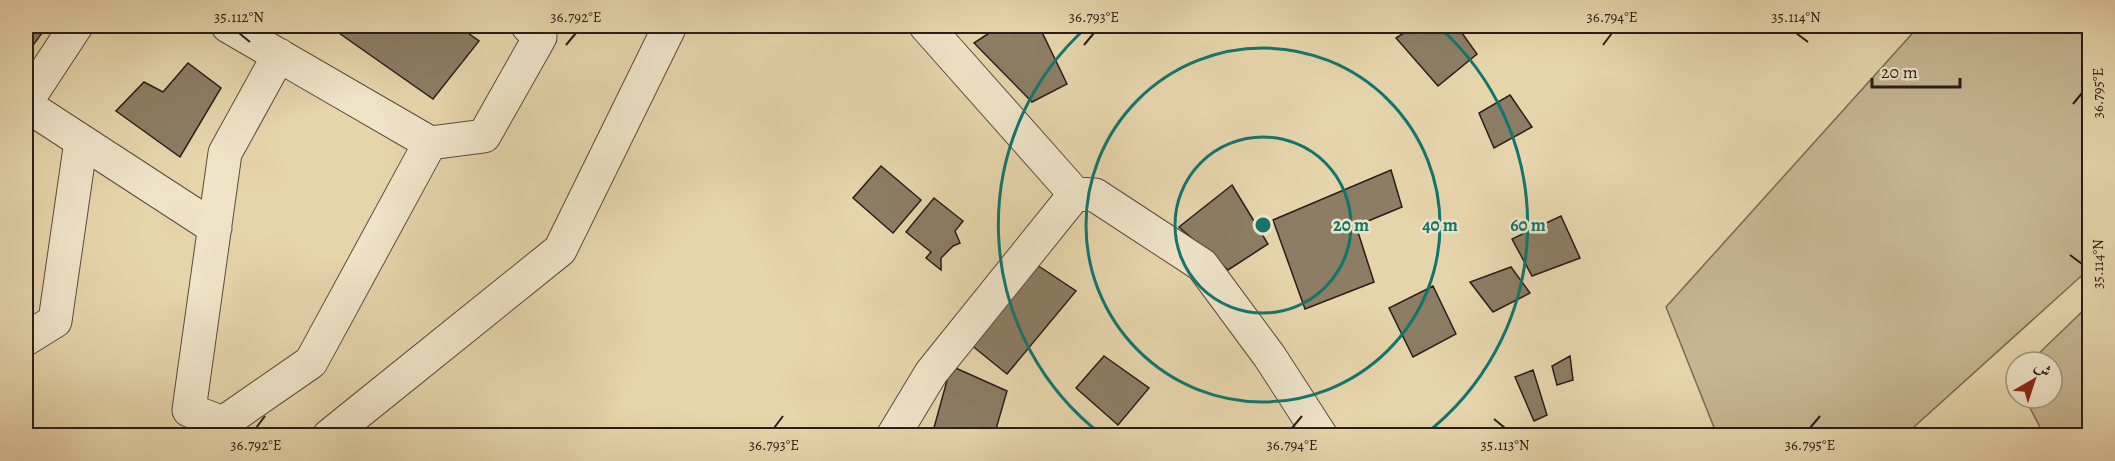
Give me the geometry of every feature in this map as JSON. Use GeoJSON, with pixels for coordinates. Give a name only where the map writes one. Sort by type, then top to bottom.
{"type":"FeatureCollection","features":[{"type":"Feature","properties":{"kind":"street"},"geometry":{"type":"LineString","coordinates":[[76,26],[26,104],[215,228]]}},
{"type":"Feature","properties":{"kind":"street"},"geometry":{"type":"LineString","coordinates":[[228,26],[430,143],[484,136],[540,37],[528,26]]}},
{"type":"Feature","properties":{"kind":"street"},"geometry":{"type":"LineString","coordinates":[[329,435],[560,250],[670,26]]}},
{"type":"Feature","properties":{"kind":"street"},"geometry":{"type":"LineString","coordinates":[[926,26],[1076,194],[1095,195],[1202,265],[1270,357],[1321,435]]}},
{"type":"Feature","properties":{"kind":"street"},"geometry":{"type":"LineString","coordinates":[[279,55],[225,153],[189,410],[219,429],[311,362],[430,143]]}},
{"type":"Feature","properties":{"kind":"street"},"geometry":{"type":"LineString","coordinates":[[26,339],[55,321],[81,141]]}},
{"type":"Feature","properties":{"kind":"street"},"geometry":{"type":"LineString","coordinates":[[893,435],[931,373],[1076,194]]}},
{"type":"Feature","properties":{"kind":"shaded area"},"geometry":{"type":"Polygon","coordinates":[[[1919,26],[2089,26],[2089,269],[1905,435],[1717,435],[1666,307],[1919,26]]]}},
{"type":"Feature","properties":{"kind":"shaded area"},"geometry":{"type":"Polygon","coordinates":[[[2089,305],[2089,435],[2044,435],[2031,410],[2064,410],[2064,350],[2042,350],[2089,305]]]}},
{"type":"Feature","properties":{"kind":"building"},"geometry":{"type":"Polygon","coordinates":[[[26,26],[47,26],[26,55],[26,26]]]}},
{"type":"Feature","properties":{"kind":"building"},"geometry":{"type":"Polygon","coordinates":[[[329,26],[458,26],[479,41],[433,99],[329,26]]]}},
{"type":"Feature","properties":{"kind":"building"},"geometry":{"type":"Polygon","coordinates":[[[1000,26],[1039,26],[1067,84],[1032,102],[974,43],[1000,26]]]}},
{"type":"Feature","properties":{"kind":"building"},"geometry":{"type":"Polygon","coordinates":[[[1415,26],[1457,26],[1477,54],[1438,86],[1396,38],[1415,26]]]}},
{"type":"Feature","properties":{"kind":"building"},"geometry":{"type":"Polygon","coordinates":[[[188,63],[221,88],[180,157],[116,111],[144,82],[163,92],[188,63]]]}},
{"type":"Feature","properties":{"kind":"building"},"geometry":{"type":"Polygon","coordinates":[[[1510,95],[1532,127],[1494,148],[1479,113],[1510,95]]]}},
{"type":"Feature","properties":{"kind":"building"},"geometry":{"type":"Polygon","coordinates":[[[881,166],[921,200],[893,233],[853,198],[881,166]]]}},
{"type":"Feature","properties":{"kind":"building"},"geometry":{"type":"Polygon","coordinates":[[[1391,170],[1402,207],[1356,226],[1374,282],[1305,309],[1273,220],[1391,170]]]}},
{"type":"Feature","properties":{"kind":"building"},"geometry":{"type":"Polygon","coordinates":[[[1232,185],[1268,244],[1228,270],[1179,227],[1232,185]]]}},
{"type":"Feature","properties":{"kind":"building"},"geometry":{"type":"Polygon","coordinates":[[[934,198],[963,221],[955,231],[960,243],[953,246],[941,258],[941,270],[926,258],[931,252],[906,232],[934,198]]]}},
{"type":"Feature","properties":{"kind":"building"},"geometry":{"type":"Polygon","coordinates":[[[1561,216],[1580,258],[1532,276],[1512,239],[1561,216]]]}},
{"type":"Feature","properties":{"kind":"building"},"geometry":{"type":"Polygon","coordinates":[[[1037,265],[1076,291],[1007,374],[970,344],[1037,265]]]}},
{"type":"Feature","properties":{"kind":"building"},"geometry":{"type":"Polygon","coordinates":[[[1511,267],[1530,293],[1493,312],[1470,282],[1511,267]]]}},
{"type":"Feature","properties":{"kind":"building"},"geometry":{"type":"Polygon","coordinates":[[[1433,286],[1456,334],[1413,357],[1389,308],[1433,286]]]}},
{"type":"Feature","properties":{"kind":"building"},"geometry":{"type":"Polygon","coordinates":[[[1104,356],[1149,388],[1118,425],[1076,388],[1104,356]]]}},
{"type":"Feature","properties":{"kind":"building"},"geometry":{"type":"Polygon","coordinates":[[[1570,356],[1573,380],[1557,385],[1552,366],[1570,356]]]}},
{"type":"Feature","properties":{"kind":"building"},"geometry":{"type":"Polygon","coordinates":[[[951,366],[1007,391],[994,436],[932,435],[951,366]]]}},
{"type":"Feature","properties":{"kind":"building"},"geometry":{"type":"Polygon","coordinates":[[[1533,370],[1547,415],[1534,421],[1515,377],[1533,370]]]}}]}
